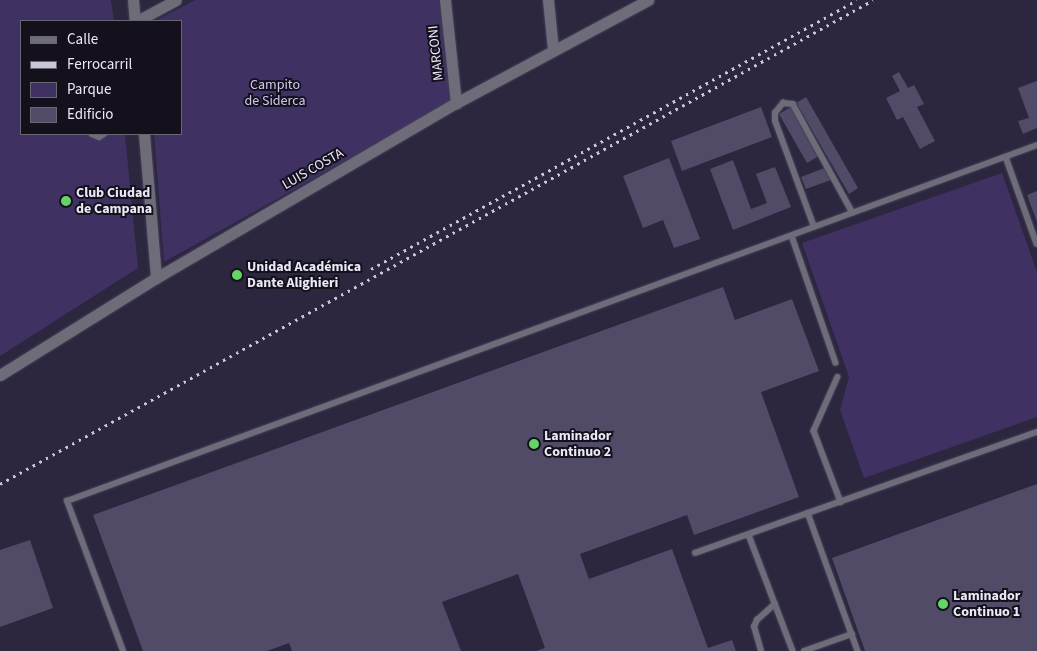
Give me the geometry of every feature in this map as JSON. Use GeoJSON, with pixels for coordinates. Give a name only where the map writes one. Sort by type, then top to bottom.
{"type":"FeatureCollection","features":[{"type":"Feature","properties":{"kind":"street"},"geometry":{"type":"LineString","coordinates":[[133,0],[136,20]]}},
{"type":"Feature","properties":{"kind":"street"},"geometry":{"type":"LineString","coordinates":[[138,20],[176,0]]}},
{"type":"Feature","properties":{"kind":"street","name":"MARCONI"},"geometry":{"type":"LineString","coordinates":[[445,0],[456,103]]}},
{"type":"Feature","properties":{"kind":"street"},"geometry":{"type":"LineString","coordinates":[[548,0],[553,49]]}},
{"type":"Feature","properties":{"kind":"street","name":"LUIS COSTA"},"geometry":{"type":"LineString","coordinates":[[0,375],[156,278],[456,103],[553,49],[648,0]]}},
{"type":"Feature","properties":{"kind":"street"},"geometry":{"type":"LineString","coordinates":[[144,135],[156,278]]}},
{"type":"Feature","properties":{"kind":"lane"},"geometry":{"type":"LineString","coordinates":[[814,227],[775,121],[777,108],[783,103],[793,104],[853,213]]}},
{"type":"Feature","properties":{"kind":"lane"},"geometry":{"type":"LineString","coordinates":[[123,651],[67,501],[1037,145]]}},
{"type":"Feature","properties":{"kind":"lane"},"geometry":{"type":"LineString","coordinates":[[1006,157],[1037,244]]}},
{"type":"Feature","properties":{"kind":"lane"},"geometry":{"type":"LineString","coordinates":[[792,236],[836,363]]}},
{"type":"Feature","properties":{"kind":"lane"},"geometry":{"type":"LineString","coordinates":[[838,377],[814,431],[841,502]]}},
{"type":"Feature","properties":{"kind":"lane"},"geometry":{"type":"LineString","coordinates":[[695,553],[1037,432]]}},
{"type":"Feature","properties":{"kind":"lane"},"geometry":{"type":"LineString","coordinates":[[808,514],[858,651]]}},
{"type":"Feature","properties":{"kind":"lane"},"geometry":{"type":"LineString","coordinates":[[749,535],[793,651]]}},
{"type":"Feature","properties":{"kind":"lane"},"geometry":{"type":"LineString","coordinates":[[761,651],[754,627],[757,620],[775,604]]}},
{"type":"Feature","properties":{"kind":"lane"},"geometry":{"type":"LineString","coordinates":[[804,651],[852,634]]}},
{"type":"Feature","properties":{"kind":"green space","name":"Club Ciudad de Campana"},"geometry":{"type":"Polygon","coordinates":[[[0,0],[111,0],[114,20],[20,20],[20,135],[125,135],[138,268],[0,356],[0,0]]]}},
{"type":"Feature","properties":{"kind":"green space","name":"Campito de Siderca"},"geometry":{"type":"Polygon","coordinates":[[[195,0],[439,0],[451,102],[164,262],[154,135],[182,135],[182,20],[157,20],[195,0]]]}},
{"type":"Feature","properties":{"kind":"green space"},"geometry":{"type":"Polygon","coordinates":[[[1002,173],[1037,272],[1037,417],[864,478],[840,410],[849,377],[802,243],[1002,173]]]}},
{"type":"Feature","properties":{"kind":"building"},"geometry":{"type":"Polygon","coordinates":[[[899,72],[908,88],[914,85],[924,104],[917,107],[935,141],[920,149],[903,117],[897,120],[886,98],[900,91],[892,76],[899,72]]]}},
{"type":"Feature","properties":{"kind":"building"},"geometry":{"type":"Polygon","coordinates":[[[1037,81],[1037,128],[1023,134],[1018,121],[1029,118],[1018,88],[1037,81]]]}},
{"type":"Feature","properties":{"kind":"building"},"geometry":{"type":"Polygon","coordinates":[[[806,97],[858,188],[849,194],[796,103],[806,97]]]}},
{"type":"Feature","properties":{"kind":"building"},"geometry":{"type":"Polygon","coordinates":[[[761,107],[772,137],[682,171],[671,141],[761,107]]]}},
{"type":"Feature","properties":{"kind":"building"},"geometry":{"type":"Polygon","coordinates":[[[791,107],[819,156],[807,163],[779,114],[791,107]]]}},
{"type":"Feature","properties":{"kind":"building"},"geometry":{"type":"Polygon","coordinates":[[[669,158],[700,239],[674,248],[663,220],[643,228],[623,176],[669,158]]]}},
{"type":"Feature","properties":{"kind":"building"},"geometry":{"type":"Polygon","coordinates":[[[733,160],[751,209],[767,203],[756,174],[775,167],[791,207],[733,230],[710,169],[733,160]]]}},
{"type":"Feature","properties":{"kind":"building"},"geometry":{"type":"Polygon","coordinates":[[[827,167],[831,180],[806,189],[801,177],[827,167]]]}},
{"type":"Feature","properties":{"kind":"building"},"geometry":{"type":"Polygon","coordinates":[[[1037,191],[1037,222],[1027,195],[1037,191]]]}},
{"type":"Feature","properties":{"kind":"building","name":"Laminador Continuo 2"},"geometry":{"type":"Polygon","coordinates":[[[723,287],[735,320],[792,299],[819,371],[761,392],[799,497],[694,535],[687,515],[580,554],[589,579],[672,549],[708,648],[732,640],[736,651],[536,651],[545,648],[518,574],[442,602],[461,651],[292,651],[289,643],[267,651],[143,651],[93,515],[723,287]]]}},
{"type":"Feature","properties":{"kind":"building","name":"Laminador Continuo 1"},"geometry":{"type":"Polygon","coordinates":[[[1037,484],[1037,651],[865,651],[832,558],[1037,484]]]}},
{"type":"Feature","properties":{"kind":"building"},"geometry":{"type":"Polygon","coordinates":[[[30,540],[53,608],[0,627],[0,550],[30,540]]]}},
{"type":"Feature","properties":{"kind":"railway"},"geometry":{"type":"LineString","coordinates":[[371,269],[857,0]]}},
{"type":"Feature","properties":{"kind":"railway"},"geometry":{"type":"LineString","coordinates":[[0,484],[873,0]]}},
{"type":"Feature","properties":{"kind":"place","name":"Club Ciudad de Campana"},"geometry":{"type":"Point","coordinates":[66,201]}},
{"type":"Feature","properties":{"kind":"place","name":"Unidad Académica Dante Alighieri"},"geometry":{"type":"Point","coordinates":[237,275]}},
{"type":"Feature","properties":{"kind":"place","name":"Laminador Continuo 2"},"geometry":{"type":"Point","coordinates":[534,444]}},
{"type":"Feature","properties":{"kind":"place","name":"Laminador Continuo 1"},"geometry":{"type":"Point","coordinates":[943,604]}}]}
